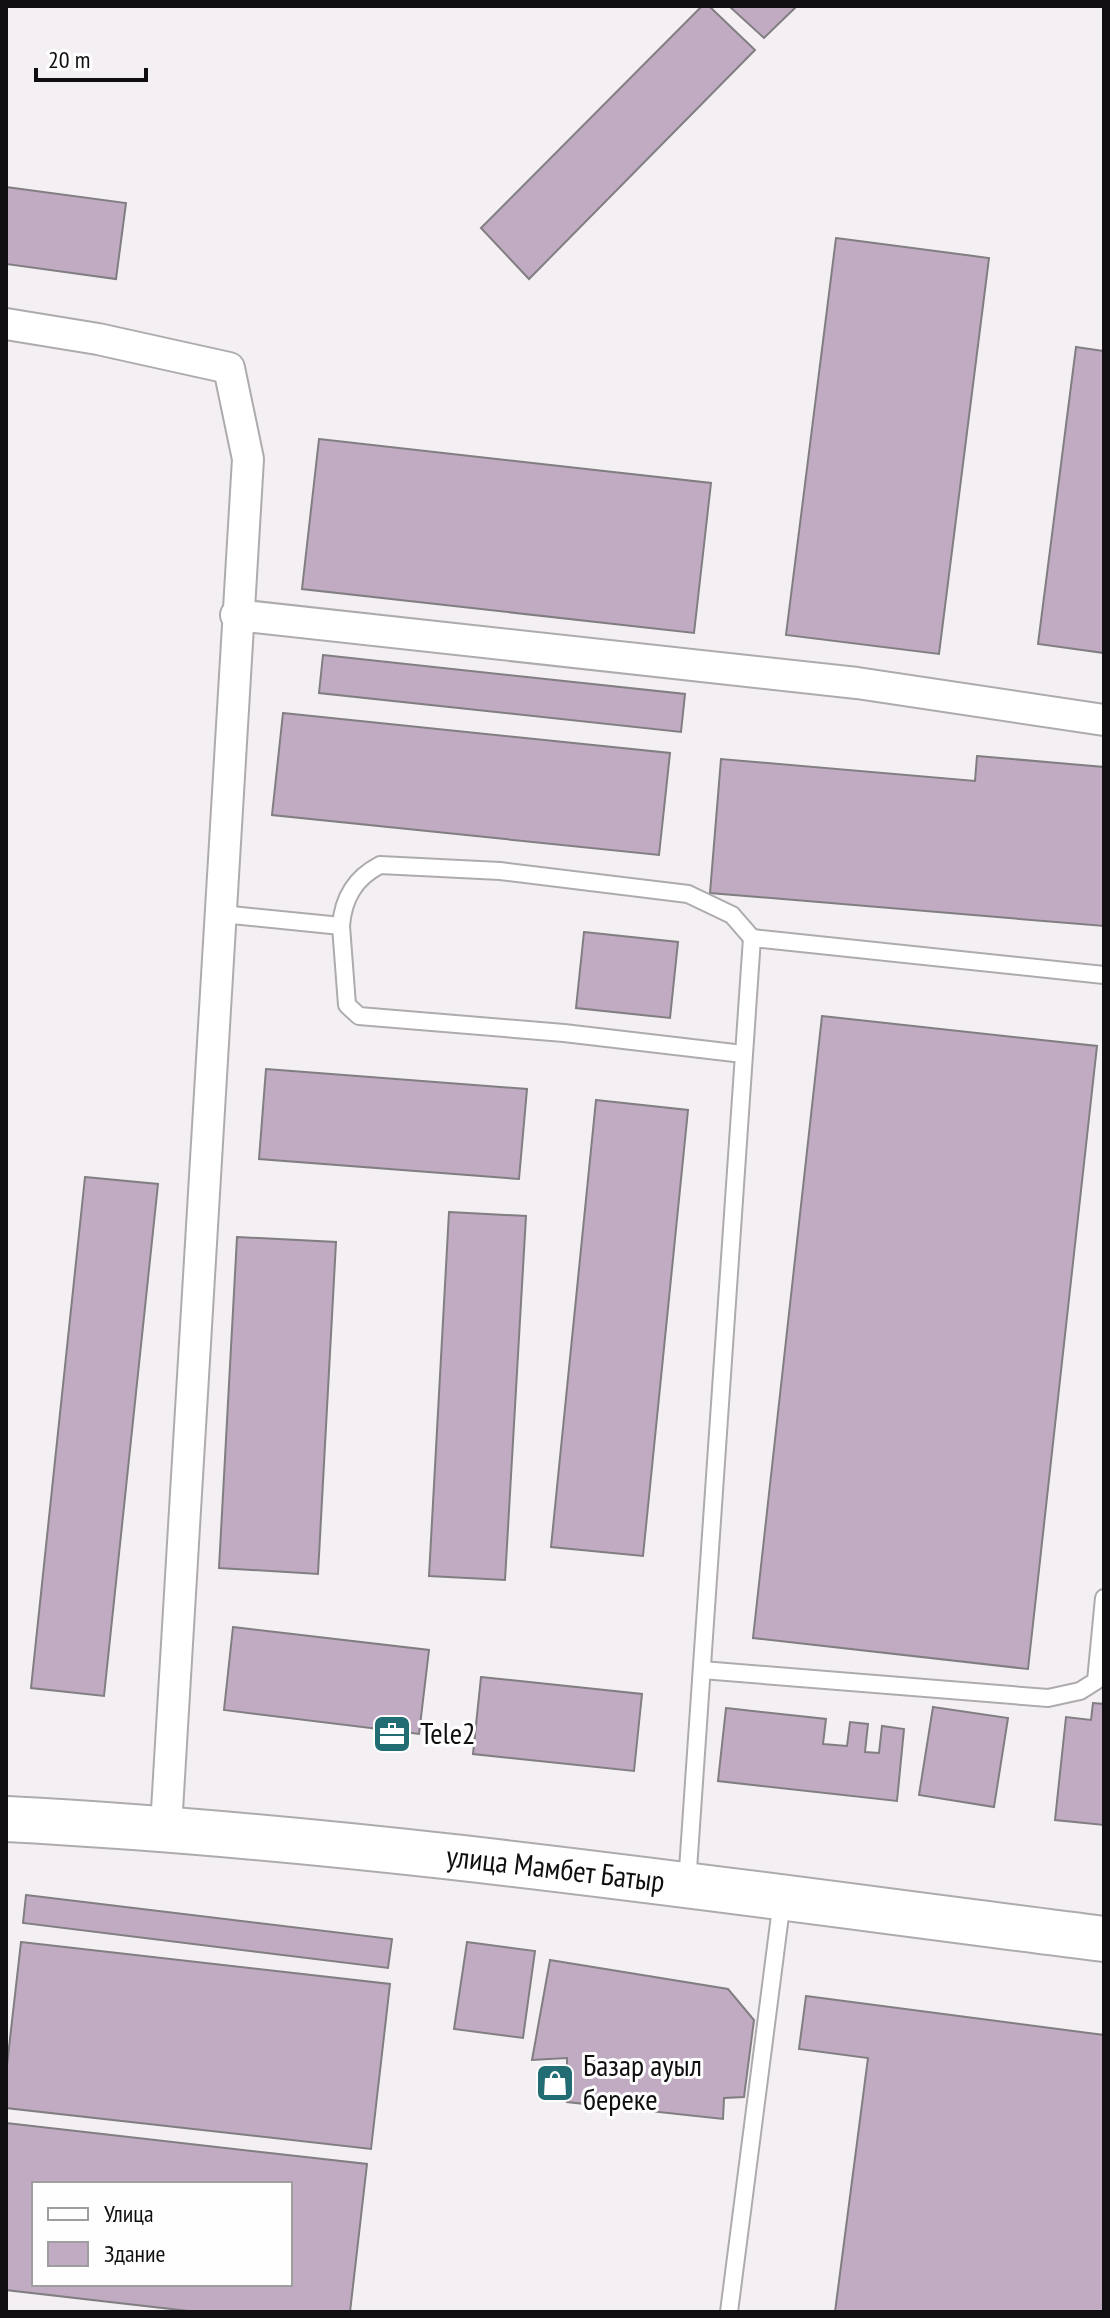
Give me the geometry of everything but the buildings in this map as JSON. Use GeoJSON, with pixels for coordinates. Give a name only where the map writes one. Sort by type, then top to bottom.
{"type":"FeatureCollection","features":[{"type":"Feature","properties":{"kind":"main road","name":"улица Мамбет Батыр"},"geometry":{"type":"LineString","coordinates":[[6,1819],[166,1827],[687,1886],[1104,1939]]}},
{"type":"Feature","properties":{"kind":"street"},"geometry":{"type":"LineString","coordinates":[[6,324],[98,339],[229,368],[248,459],[236,615],[222,914],[166,1827]]}},
{"type":"Feature","properties":{"kind":"street"},"geometry":{"type":"LineString","coordinates":[[236,615],[857,683],[1104,720]]}},
{"type":"Feature","properties":{"kind":"lane"},"geometry":{"type":"LineString","coordinates":[[743,1054],[564,1033],[359,1016],[347,1005],[341,926],[343,907],[364,874],[380,865],[500,871],[688,894],[732,915],[752,938],[1104,975]]}},
{"type":"Feature","properties":{"kind":"lane"},"geometry":{"type":"LineString","coordinates":[[222,914],[341,926]]}},
{"type":"Feature","properties":{"kind":"lane"},"geometry":{"type":"LineString","coordinates":[[687,1886],[752,938]]}},
{"type":"Feature","properties":{"kind":"lane"},"geometry":{"type":"LineString","coordinates":[[702,1670],[1048,1698],[1080,1691],[1096,1681],[1104,1598]]}},
{"type":"Feature","properties":{"kind":"lane"},"geometry":{"type":"LineString","coordinates":[[729,2312],[783,1899]]}},
{"type":"Feature","properties":{"kind":"place","name":"Tele2"},"geometry":{"type":"Point","coordinates":[392,1734]}},
{"type":"Feature","properties":{"kind":"place","name":"Базар ауыл береке"},"geometry":{"type":"Point","coordinates":[555,2083]}}]}
